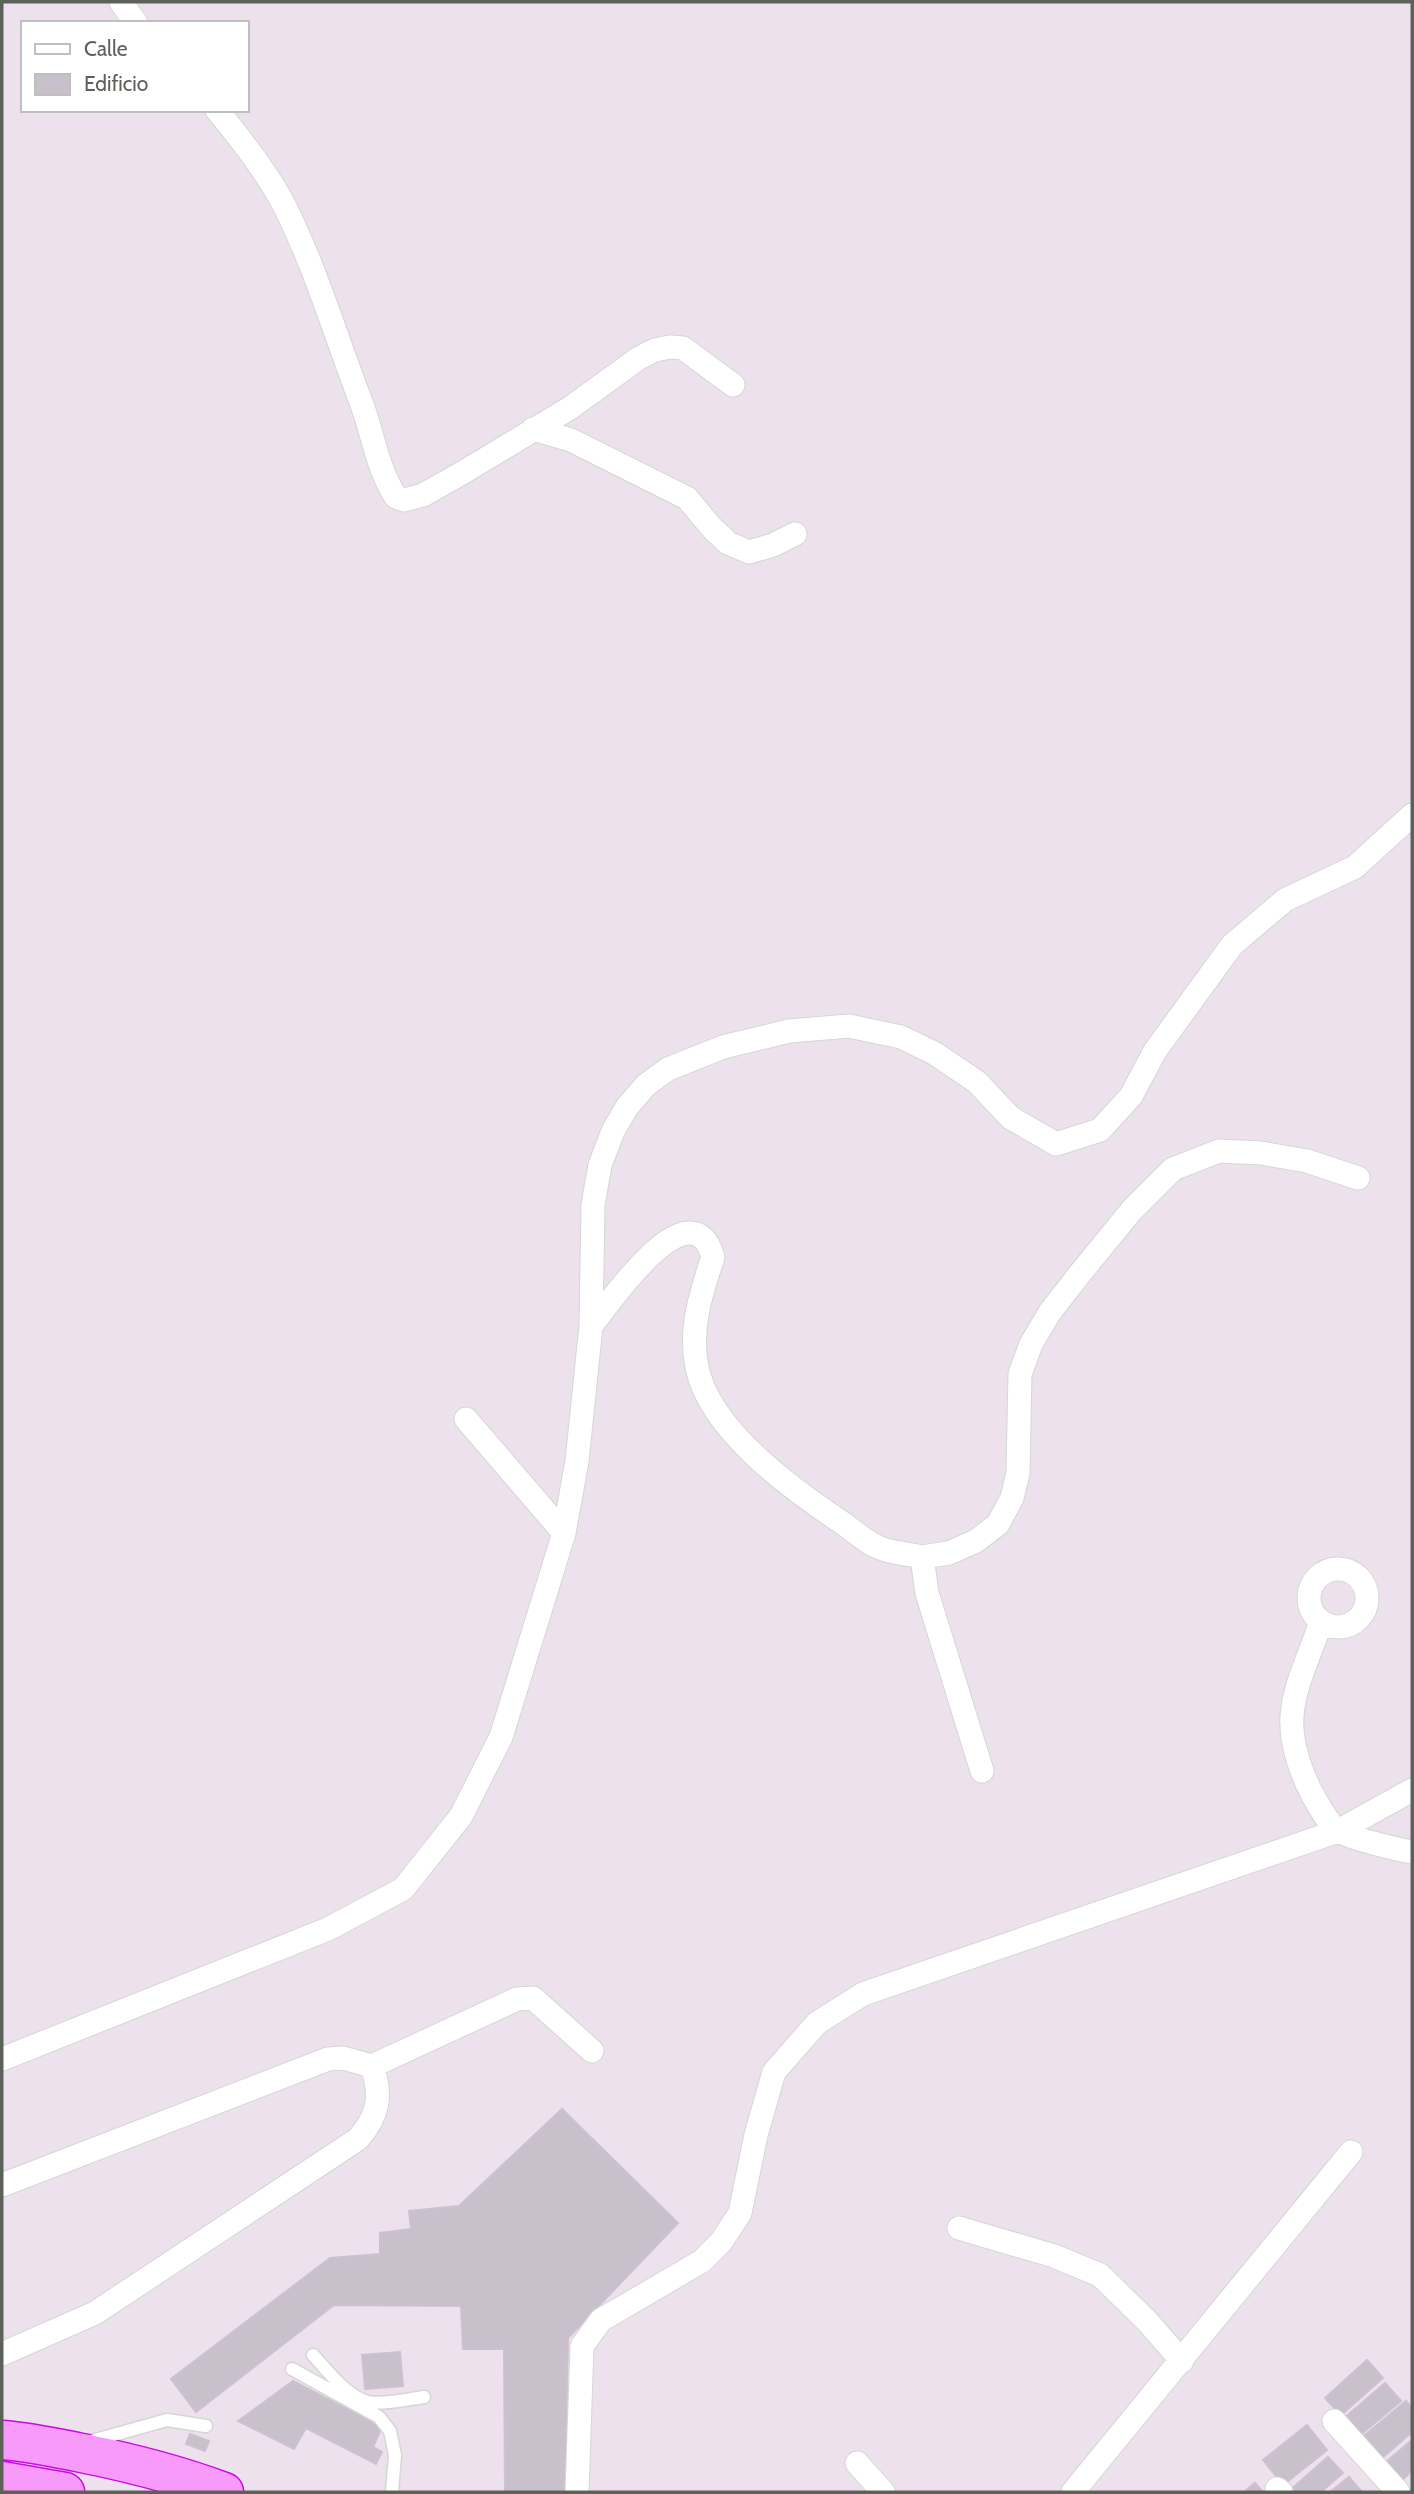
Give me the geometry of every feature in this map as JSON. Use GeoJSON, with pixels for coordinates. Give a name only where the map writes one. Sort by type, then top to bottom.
{"type":"FeatureCollection","features":[{"type":"Feature","properties":{"kind":"highway"},"geometry":{"type":"LineString","coordinates":[[2,2440],[33,2442],[177,2474],[224,2492]]}},
{"type":"Feature","properties":{"kind":"highway"},"geometry":{"type":"LineString","coordinates":[[2,2482],[65,2492]]}},
{"type":"Feature","properties":{"kind":"street"},"geometry":{"type":"LineString","coordinates":[[121,2],[135,21]]}},
{"type":"Feature","properties":{"kind":"street"},"geometry":{"type":"LineString","coordinates":[[219,112],[284,205],[312,268],[364,409],[384,474],[396,497],[404,500],[423,495],[577,403],[639,358],[670,346],[683,348],[733,385]]}},
{"type":"Feature","properties":{"kind":"street"},"geometry":{"type":"LineString","coordinates":[[533,429],[571,440],[687,498],[720,536],[749,552],[773,545],[795,534]]}},
{"type":"Feature","properties":{"kind":"street"},"geometry":{"type":"LineString","coordinates":[[2,2059],[328,1929],[403,1889],[461,1816],[501,1737],[564,1533],[577,1461],[591,1326],[593,1205],[600,1165],[626,1107],[646,1085],[668,1069],[723,1047],[789,1031],[849,1026],[901,1037],[934,1054],[977,1082],[1011,1118],[1056,1144],[1100,1130],[1131,1096],[1155,1051],[1232,945],[1284,900],[1355,867],[1412,815]]}},
{"type":"Feature","properties":{"kind":"street"},"geometry":{"type":"LineString","coordinates":[[591,1326],[619,1289],[655,1249],[685,1233],[697,1233],[710,1247],[713,1257],[703,1287],[693,1343],[697,1370],[711,1403],[735,1434],[773,1470],[819,1507],[878,1547],[922,1557],[949,1553],[976,1541],[998,1524],[1012,1498],[1018,1473],[1020,1374],[1031,1344],[1050,1312],[1082,1270],[1131,1211],[1173,1169],[1219,1151],[1261,1153],[1307,1161],[1358,1178]]}},
{"type":"Feature","properties":{"kind":"street"},"geometry":{"type":"LineString","coordinates":[[466,1419],[564,1533]]}},
{"type":"Feature","properties":{"kind":"street"},"geometry":{"type":"LineString","coordinates":[[922,1557],[927,1593],[982,1771]]}},
{"type":"Feature","properties":{"kind":"street"},"geometry":{"type":"LineString","coordinates":[[1321,1622],[1294,1691],[1290,1726],[1298,1765],[1318,1805],[1338,1831],[1412,1852]]}},
{"type":"Feature","properties":{"kind":"street"},"geometry":{"type":"LineString","coordinates":[[577,2492],[582,2346],[601,2320],[702,2262],[720,2242],[740,2213],[756,2135],[774,2072],[817,2023],[863,1994],[1338,1831],[1412,1790]]}},
{"type":"Feature","properties":{"kind":"street"},"geometry":{"type":"LineString","coordinates":[[2,2185],[328,2059],[343,2058],[372,2066],[517,1999],[533,1998],[592,2051]]}},
{"type":"Feature","properties":{"kind":"street"},"geometry":{"type":"LineString","coordinates":[[2,2354],[95,2313],[358,2140],[370,2125],[377,2106],[378,2084],[372,2066]]}},
{"type":"Feature","properties":{"kind":"street"},"geometry":{"type":"LineString","coordinates":[[1073,2492],[1352,2152]]}},
{"type":"Feature","properties":{"kind":"street"},"geometry":{"type":"LineString","coordinates":[[959,2228],[1054,2256],[1100,2275],[1147,2321],[1182,2361]]}},
{"type":"Feature","properties":{"kind":"street"},"geometry":{"type":"LineString","coordinates":[[1334,2421],[1398,2492]]}},
{"type":"Feature","properties":{"kind":"street"},"geometry":{"type":"LineString","coordinates":[[857,2463],[883,2492]]}},
{"type":"Feature","properties":{"kind":"lane"},"geometry":{"type":"LineString","coordinates":[[313,2355],[356,2397],[370,2403],[424,2397]]}},
{"type":"Feature","properties":{"kind":"lane"},"geometry":{"type":"LineString","coordinates":[[292,2368],[379,2417],[390,2431],[395,2455],[392,2492]]}},
{"type":"Feature","properties":{"kind":"lane"},"geometry":{"type":"LineString","coordinates":[[64,2449],[166,2420],[206,2426]]}},
{"type":"Feature","properties":{"kind":"building"},"geometry":{"type":"Polygon","coordinates":[[[562,2109],[678,2223],[568,2338],[565,2492],[505,2492],[504,2349],[463,2349],[461,2306],[334,2305],[196,2412],[171,2379],[330,2258],[380,2254],[380,2233],[411,2229],[409,2211],[459,2206],[562,2109]]]}},
{"type":"Feature","properties":{"kind":"building"},"geometry":{"type":"Polygon","coordinates":[[[400,2352],[403,2386],[365,2389],[362,2355],[400,2352]]]}},
{"type":"Feature","properties":{"kind":"building"},"geometry":{"type":"Polygon","coordinates":[[[1367,2360],[1383,2378],[1341,2415],[1325,2398],[1367,2360]]]}},
{"type":"Feature","properties":{"kind":"building"},"geometry":{"type":"Polygon","coordinates":[[[293,2381],[382,2427],[373,2447],[382,2452],[376,2464],[306,2428],[294,2449],[238,2421],[293,2381]]]}},
{"type":"Feature","properties":{"kind":"building"},"geometry":{"type":"Polygon","coordinates":[[[1385,2383],[1401,2401],[1358,2437],[1343,2419],[1385,2383]]]}},
{"type":"Feature","properties":{"kind":"building"},"geometry":{"type":"Polygon","coordinates":[[[1406,2401],[1412,2408],[1412,2432],[1382,2458],[1364,2436],[1406,2401]]]}},
{"type":"Feature","properties":{"kind":"building"},"geometry":{"type":"Polygon","coordinates":[[[1307,2425],[1327,2450],[1283,2485],[1263,2460],[1307,2425]]]}},
{"type":"Feature","properties":{"kind":"building"},"geometry":{"type":"Polygon","coordinates":[[[190,2434],[209,2441],[205,2451],[186,2444],[190,2434]]]}},
{"type":"Feature","properties":{"kind":"building"},"geometry":{"type":"Polygon","coordinates":[[[1412,2440],[1412,2471],[1402,2480],[1386,2462],[1412,2440]]]}},
{"type":"Feature","properties":{"kind":"building"},"geometry":{"type":"Polygon","coordinates":[[[1328,2457],[1343,2473],[1321,2492],[1288,2492],[1328,2457]]]}},
{"type":"Feature","properties":{"kind":"building"},"geometry":{"type":"Polygon","coordinates":[[[1349,2477],[1362,2492],[1330,2492],[1349,2477]]]}},
{"type":"Feature","properties":{"kind":"building"},"geometry":{"type":"Polygon","coordinates":[[[1255,2483],[1263,2492],[1244,2492],[1255,2483]]]}}]}
